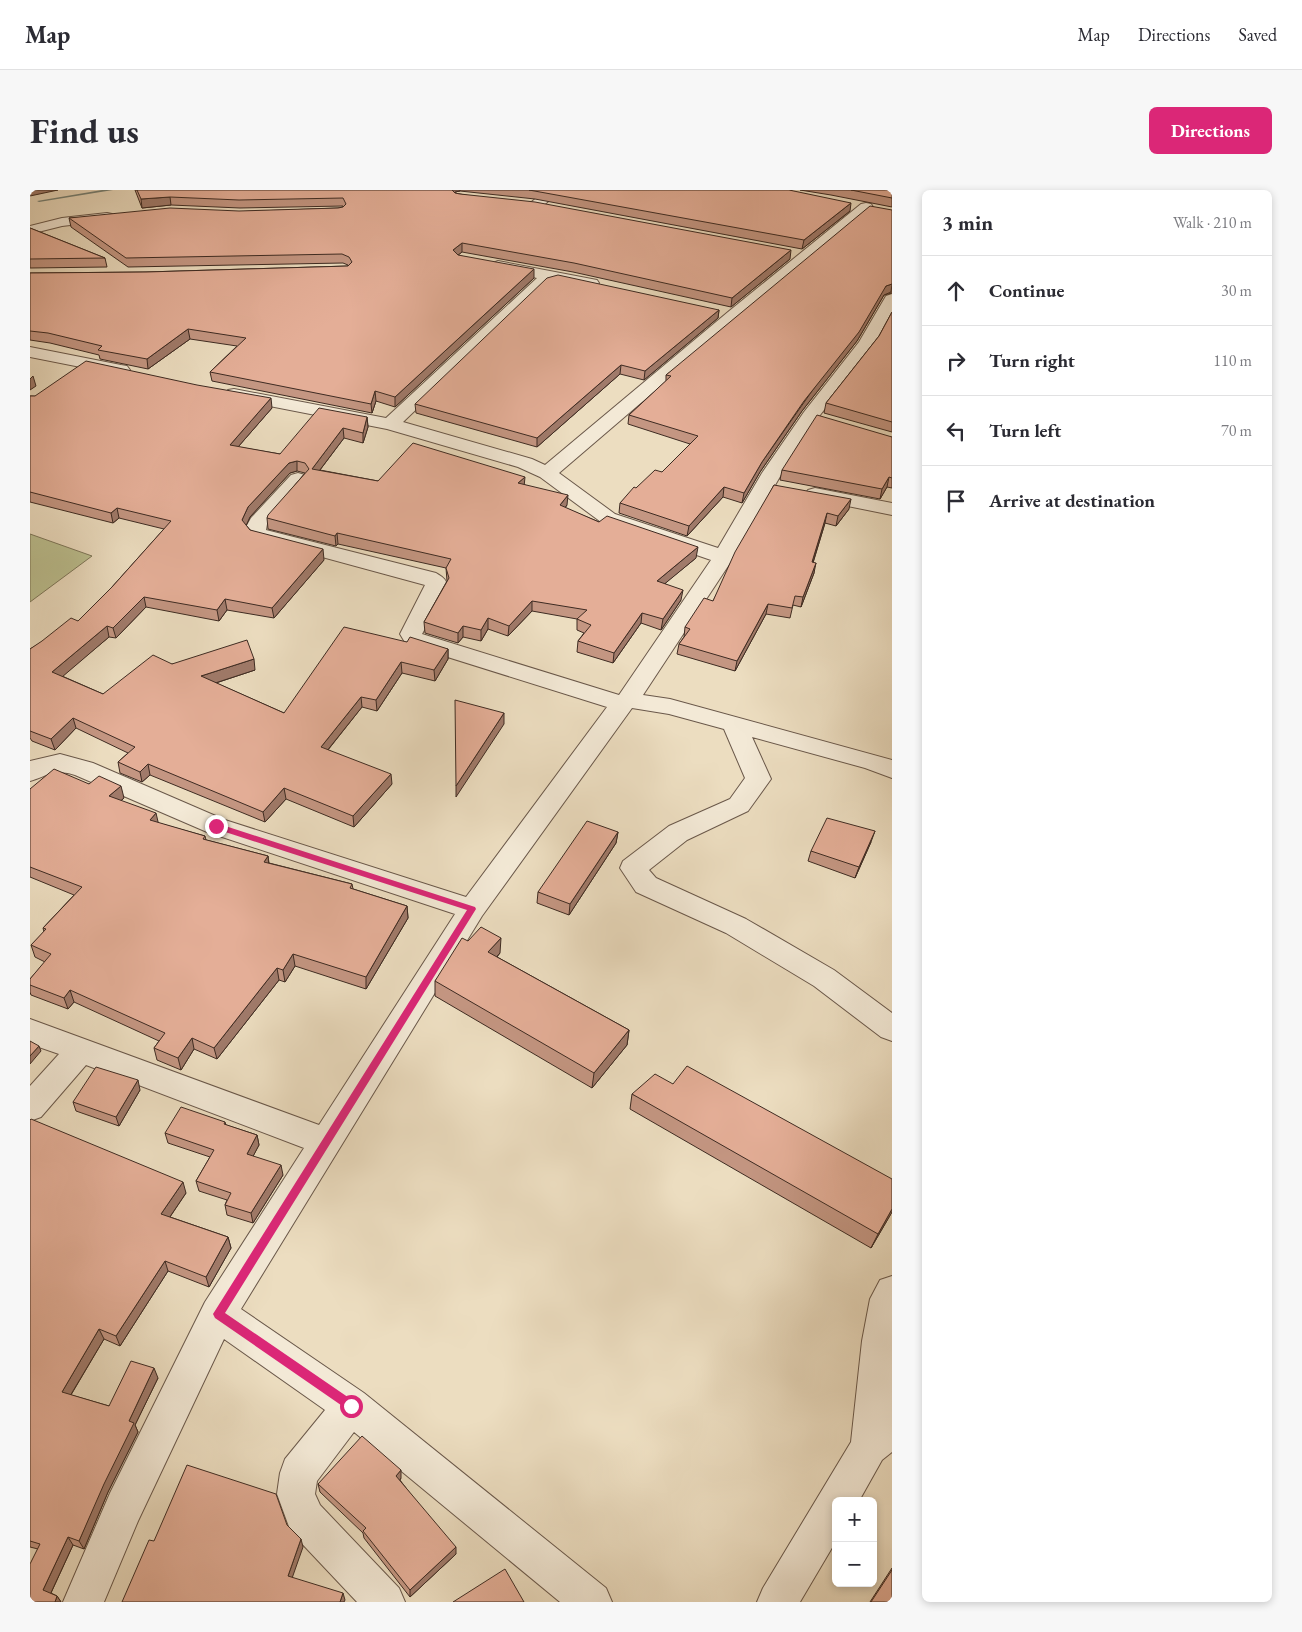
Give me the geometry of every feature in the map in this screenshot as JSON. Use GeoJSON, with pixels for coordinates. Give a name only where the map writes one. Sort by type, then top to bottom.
{"type":"FeatureCollection","features":[{"type":"Feature","properties":{"kind":"street"},"geometry":{"type":"LineString","coordinates":[[534,205],[555,190]]}},
{"type":"Feature","properties":{"kind":"street"},"geometry":{"type":"LineString","coordinates":[[516,203],[554,208]]}},
{"type":"Feature","properties":{"kind":"street"},"geometry":{"type":"LineString","coordinates":[[848,204],[883,211]]}},
{"type":"Feature","properties":{"kind":"street"},"geometry":{"type":"LineString","coordinates":[[547,473],[734,315],[866,207]]}},
{"type":"Feature","properties":{"kind":"street"},"geometry":{"type":"LineString","coordinates":[[30,230],[74,220],[122,215]]}},
{"type":"Feature","properties":{"kind":"street"},"geometry":{"type":"LineString","coordinates":[[786,252],[805,256]]}},
{"type":"Feature","properties":{"kind":"street"},"geometry":{"type":"LineString","coordinates":[[481,262],[602,286]]}},
{"type":"Feature","properties":{"kind":"street"},"geometry":{"type":"LineString","coordinates":[[390,424],[540,282],[555,276]]}},
{"type":"Feature","properties":{"kind":"street"},"geometry":{"type":"LineString","coordinates":[[83,1602],[124,1507],[218,1314],[472,909],[625,702],[723,557],[781,488],[819,419],[891,303]]}},
{"type":"Feature","properties":{"kind":"street"},"geometry":{"type":"LineString","coordinates":[[715,311],[734,315]]}},
{"type":"Feature","properties":{"kind":"street"},"geometry":{"type":"LineString","coordinates":[[30,352],[140,374]]}},
{"type":"Feature","properties":{"kind":"street"},"geometry":{"type":"LineString","coordinates":[[61,378],[85,362]]}},
{"type":"Feature","properties":{"kind":"street"},"geometry":{"type":"LineString","coordinates":[[215,390],[390,424],[525,463],[547,473],[608,518],[723,557]]}},
{"type":"Feature","properties":{"kind":"street"},"geometry":{"type":"LineString","coordinates":[[298,479],[258,522],[255,529],[259,534],[428,578],[436,582],[436,587],[411,634],[414,639],[625,702],[670,707],[874,762],[892,770]]}},
{"type":"Feature","properties":{"kind":"street"},"geometry":{"type":"LineString","coordinates":[[781,488],[892,509]]}},
{"type":"Feature","properties":{"kind":"street"},"geometry":{"type":"LineString","coordinates":[[734,724],[758,779],[739,804],[678,833],[633,868],[646,885],[736,926],[824,978],[892,1029]]}},
{"type":"Feature","properties":{"kind":"street"},"geometry":{"type":"LineString","coordinates":[[30,774],[36,768],[60,762],[84,769],[216,826],[472,909]]}},
{"type":"Feature","properties":{"kind":"street"},"geometry":{"type":"LineString","coordinates":[[30,1030],[326,1142]]}},
{"type":"Feature","properties":{"kind":"street"},"geometry":{"type":"LineString","coordinates":[[30,1108],[81,1050]]}},
{"type":"Feature","properties":{"kind":"street"},"geometry":{"type":"LineString","coordinates":[[839,1497],[881,1437],[880,1341],[888,1299],[892,1292]]}},
{"type":"Feature","properties":{"kind":"street"},"geometry":{"type":"LineString","coordinates":[[218,1314],[351,1406],[592,1602]]}},
{"type":"Feature","properties":{"kind":"street"},"geometry":{"type":"LineString","coordinates":[[351,1406],[299,1473],[296,1494],[305,1518],[385,1602]]}},
{"type":"Feature","properties":{"kind":"street"},"geometry":{"type":"LineString","coordinates":[[777,1602],[832,1509]]}},
{"type":"Feature","properties":{"kind":"green space"},"geometry":{"type":"Polygon","coordinates":[[[30,534],[92,556],[30,602],[30,534]]]}},
{"type":"Feature","properties":{"kind":"building"},"geometry":{"type":"Polygon","coordinates":[[[137,190],[452,190],[460,194],[535,202],[791,250],[732,298],[574,263],[462,243],[453,250],[458,255],[534,269],[395,397],[375,391],[371,404],[210,372],[246,338],[188,329],[147,359],[98,350],[102,346],[48,333],[30,331],[30,273],[146,272],[348,266],[352,262],[349,257],[342,254],[126,258],[69,218],[170,208],[239,211],[338,208],[346,204],[343,198],[239,200],[170,197],[141,199],[137,190]]]}},
{"type":"Feature","properties":{"kind":"building"},"geometry":{"type":"Polygon","coordinates":[[[529,190],[789,190],[851,203],[804,240],[529,190]]]}},
{"type":"Feature","properties":{"kind":"building"},"geometry":{"type":"Polygon","coordinates":[[[851,190],[892,190],[892,198],[851,190]]]}},
{"type":"Feature","properties":{"kind":"building"},"geometry":{"type":"Polygon","coordinates":[[[870,206],[892,210],[892,284],[886,286],[859,332],[804,401],[762,462],[744,493],[724,487],[689,526],[620,503],[634,487],[636,488],[655,470],[662,472],[698,436],[629,415],[671,376],[666,375],[870,206]]]}},
{"type":"Feature","properties":{"kind":"building"},"geometry":{"type":"Polygon","coordinates":[[[30,228],[105,258],[30,259],[30,228]]]}},
{"type":"Feature","properties":{"kind":"building"},"geometry":{"type":"Polygon","coordinates":[[[558,275],[719,310],[645,371],[621,365],[537,438],[415,404],[547,278],[558,275]]]}},
{"type":"Feature","properties":{"kind":"building"},"geometry":{"type":"Polygon","coordinates":[[[892,312],[892,422],[826,403],[879,336],[892,312]]]}},
{"type":"Feature","properties":{"kind":"building"},"geometry":{"type":"Polygon","coordinates":[[[86,361],[197,385],[271,398],[230,445],[280,454],[319,408],[367,417],[363,433],[343,428],[312,469],[378,481],[413,443],[525,477],[518,483],[568,495],[560,505],[599,522],[607,516],[698,547],[657,581],[683,590],[663,619],[642,613],[614,653],[578,641],[591,625],[577,619],[587,610],[532,601],[509,626],[488,618],[481,630],[463,626],[458,633],[424,622],[449,578],[446,568],[451,559],[337,533],[335,536],[267,518],[309,469],[305,463],[297,461],[289,463],[248,507],[242,520],[250,530],[323,549],[272,608],[225,599],[217,610],[144,597],[113,628],[107,626],[52,672],[103,694],[153,655],[172,664],[247,640],[254,659],[201,676],[284,713],[344,627],[407,642],[410,637],[448,649],[434,670],[401,662],[376,700],[361,697],[321,747],[391,774],[353,816],[284,788],[263,812],[148,764],[140,772],[118,762],[135,747],[73,718],[51,739],[30,731],[30,649],[71,618],[78,621],[112,587],[171,521],[117,508],[111,513],[30,492],[30,396],[35,396],[86,361]]]}},
{"type":"Feature","properties":{"kind":"building"},"geometry":{"type":"Polygon","coordinates":[[[817,415],[892,437],[892,478],[889,477],[882,489],[782,470],[817,415]]]}},
{"type":"Feature","properties":{"kind":"building"},"geometry":{"type":"Polygon","coordinates":[[[774,485],[851,499],[838,516],[827,513],[812,562],[816,563],[803,597],[795,596],[792,608],[768,604],[737,661],[679,644],[690,629],[685,627],[704,598],[713,601],[735,552],[774,485]]]}},
{"type":"Feature","properties":{"kind":"building"},"geometry":{"type":"Polygon","coordinates":[[[455,700],[504,713],[456,786],[455,700]]]}},
{"type":"Feature","properties":{"kind":"building"},"geometry":{"type":"Polygon","coordinates":[[[54,769],[89,784],[99,776],[121,786],[109,796],[156,813],[150,820],[205,836],[203,839],[268,856],[264,862],[352,884],[350,888],[407,906],[366,977],[293,954],[283,970],[277,968],[214,1048],[192,1038],[178,1058],[154,1048],[165,1033],[70,990],[64,998],[30,985],[30,979],[51,954],[31,945],[46,929],[43,928],[82,887],[30,867],[30,789],[54,769]]]}},
{"type":"Feature","properties":{"kind":"building"},"geometry":{"type":"Polygon","coordinates":[[[827,818],[875,831],[859,867],[811,851],[827,818]]]}},
{"type":"Feature","properties":{"kind":"building"},"geometry":{"type":"Polygon","coordinates":[[[587,821],[618,832],[570,904],[538,892],[587,821]]]}},
{"type":"Feature","properties":{"kind":"building"},"geometry":{"type":"Polygon","coordinates":[[[481,927],[501,938],[488,952],[629,1030],[594,1073],[435,981],[462,938],[468,941],[481,927]]]}},
{"type":"Feature","properties":{"kind":"building"},"geometry":{"type":"Polygon","coordinates":[[[30,1041],[39,1046],[30,1056],[30,1041]]]}},
{"type":"Feature","properties":{"kind":"building"},"geometry":{"type":"Polygon","coordinates":[[[687,1066],[892,1179],[892,1209],[878,1234],[632,1094],[655,1074],[673,1084],[687,1066]]]}},
{"type":"Feature","properties":{"kind":"building"},"geometry":{"type":"Polygon","coordinates":[[[96,1067],[138,1080],[116,1117],[73,1102],[96,1067]]]}},
{"type":"Feature","properties":{"kind":"building"},"geometry":{"type":"Polygon","coordinates":[[[181,1107],[257,1135],[247,1154],[281,1165],[251,1213],[225,1205],[231,1193],[196,1181],[214,1150],[165,1133],[181,1107]]]}},
{"type":"Feature","properties":{"kind":"building"},"geometry":{"type":"Polygon","coordinates":[[[31,1119],[183,1182],[161,1214],[228,1237],[206,1277],[165,1261],[116,1336],[99,1329],[62,1392],[109,1406],[131,1361],[154,1368],[129,1421],[134,1423],[79,1541],[68,1537],[43,1590],[57,1596],[55,1602],[30,1602],[30,1564],[40,1544],[30,1541],[31,1119]]]}},
{"type":"Feature","properties":{"kind":"building"},"geometry":{"type":"Polygon","coordinates":[[[362,1436],[401,1470],[396,1476],[456,1547],[410,1590],[363,1531],[366,1528],[318,1484],[362,1436]]]}},
{"type":"Feature","properties":{"kind":"building"},"geometry":{"type":"Polygon","coordinates":[[[187,1465],[276,1494],[287,1525],[301,1539],[288,1576],[343,1593],[340,1602],[122,1602],[149,1540],[154,1541],[187,1465]]]}},
{"type":"Feature","properties":{"kind":"building"},"geometry":{"type":"Polygon","coordinates":[[[505,1569],[524,1602],[453,1602],[505,1569]]]}},
{"type":"Feature","properties":{"kind":"building"},"geometry":{"type":"Polygon","coordinates":[[[892,1570],[892,1602],[871,1602],[892,1570]]]}},
{"type":"Feature","properties":{"kind":"waterway"},"geometry":{"type":"LineString","coordinates":[[39,201],[111,190]]}},
{"type":"Feature","properties":{"kind":"route"},"geometry":{"type":"LineString","coordinates":[[216,826],[472,909],[218,1314],[351,1406]]}}]}
